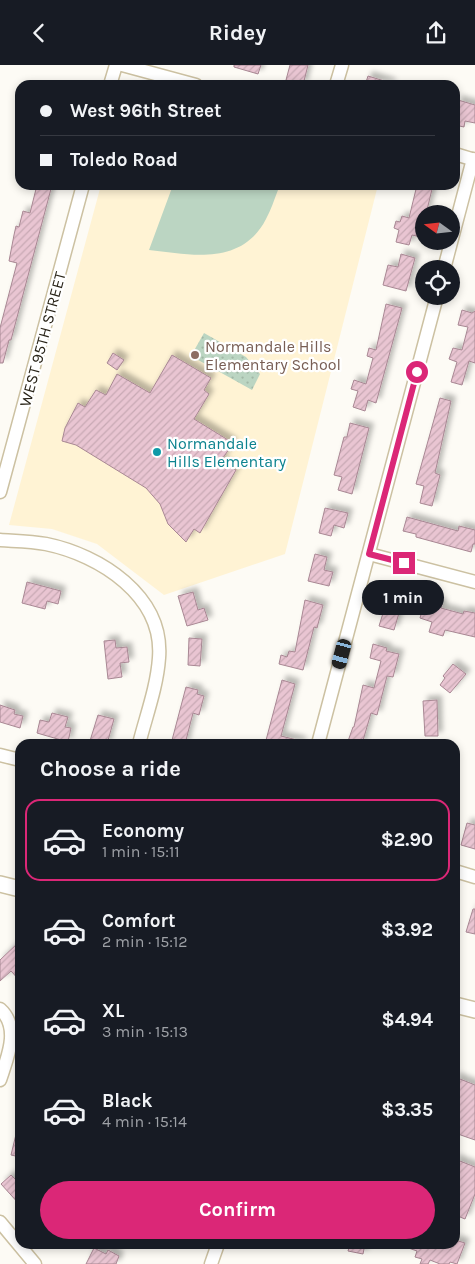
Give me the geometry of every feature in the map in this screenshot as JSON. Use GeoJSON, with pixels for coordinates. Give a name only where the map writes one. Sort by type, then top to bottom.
{"type":"FeatureCollection","features":[{"type":"Feature","properties":{"kind":"main road"},"geometry":{"type":"LineString","coordinates":[[0,884],[15,888]]}},
{"type":"Feature","properties":{"kind":"main road"},"geometry":{"type":"LineString","coordinates":[[460,1006],[475,1011]]}},
{"type":"Feature","properties":{"kind":"street"},"geometry":{"type":"LineString","coordinates":[[112,80],[116,65]]}},
{"type":"Feature","properties":{"kind":"street"},"geometry":{"type":"LineString","coordinates":[[122,65],[178,80]]}},
{"type":"Feature","properties":{"kind":"street"},"geometry":{"type":"LineString","coordinates":[[338,80],[342,65]]}},
{"type":"Feature","properties":{"kind":"street"},"geometry":{"type":"LineString","coordinates":[[446,260],[474,159],[460,155]]}},
{"type":"Feature","properties":{"kind":"street","name":"WEST 95TH STREET"},"geometry":{"type":"LineString","coordinates":[[0,493],[82,190]]}},
{"type":"Feature","properties":{"kind":"street"},"geometry":{"type":"LineString","coordinates":[[319,739],[435,305]]}},
{"type":"Feature","properties":{"kind":"street"},"geometry":{"type":"LineString","coordinates":[[0,540],[45,544],[70,551],[114,573],[145,604],[153,621],[158,639],[159,657],[139,739]]}},
{"type":"Feature","properties":{"kind":"street"},"geometry":{"type":"LineString","coordinates":[[369,554],[475,583]]}},
{"type":"Feature","properties":{"kind":"street"},"geometry":{"type":"LineString","coordinates":[[0,755],[15,759]]}},
{"type":"Feature","properties":{"kind":"street"},"geometry":{"type":"LineString","coordinates":[[460,872],[475,877]]}},
{"type":"Feature","properties":{"kind":"street"},"geometry":{"type":"LineString","coordinates":[[0,1009],[10,1022],[11,1032],[10,1047],[0,1080]]}},
{"type":"Feature","properties":{"kind":"street"},"geometry":{"type":"LineString","coordinates":[[0,1223],[15,1241]]}},
{"type":"Feature","properties":{"kind":"street"},"geometry":{"type":"LineString","coordinates":[[22,1249],[35,1264]]}},
{"type":"Feature","properties":{"kind":"street"},"geometry":{"type":"LineString","coordinates":[[211,1264],[216,1249]]}},
{"type":"Feature","properties":{"kind":"shaded area","name":"Normandale Hills Elementary School"},"geometry":{"type":"Polygon","coordinates":[[[100,190],[377,190],[285,554],[164,595],[97,544],[52,529],[9,525],[100,190]]]}},
{"type":"Feature","properties":{"kind":"green space"},"geometry":{"type":"Polygon","coordinates":[[[171,190],[278,190],[266,219],[256,234],[244,244],[230,251],[199,255],[149,250],[171,190]]]}},
{"type":"Feature","properties":{"kind":"green space"},"geometry":{"type":"Polygon","coordinates":[[[204,333],[246,357],[260,374],[252,390],[191,356],[204,333]]]}},
{"type":"Feature","properties":{"kind":"building"},"geometry":{"type":"Polygon","coordinates":[[[234,65],[261,65],[258,74],[234,67],[234,65]]]}},
{"type":"Feature","properties":{"kind":"building"},"geometry":{"type":"Polygon","coordinates":[[[290,65],[308,65],[304,80],[286,80],[290,65]]]}},
{"type":"Feature","properties":{"kind":"building"},"geometry":{"type":"Polygon","coordinates":[[[368,76],[381,80],[367,80],[368,76]]]}},
{"type":"Feature","properties":{"kind":"building"},"geometry":{"type":"Polygon","coordinates":[[[460,101],[475,105],[475,123],[465,121],[464,127],[460,126],[460,101]]]}},
{"type":"Feature","properties":{"kind":"building"},"geometry":{"type":"Polygon","coordinates":[[[36,190],[51,190],[11,340],[9,340],[3,363],[0,363],[0,328],[17,263],[9,261],[14,235],[16,226],[19,227],[23,211],[30,213],[36,190]]]}},
{"type":"Feature","properties":{"kind":"building"},"geometry":{"type":"Polygon","coordinates":[[[416,190],[432,190],[428,205],[415,205],[415,236],[412,235],[409,245],[396,242],[399,230],[394,228],[396,221],[400,222],[402,216],[409,218],[416,190]]]}},
{"type":"Feature","properties":{"kind":"building"},"geometry":{"type":"Polygon","coordinates":[[[401,254],[415,258],[406,291],[383,285],[388,265],[398,267],[401,254]]]}},
{"type":"Feature","properties":{"kind":"building"},"geometry":{"type":"Polygon","coordinates":[[[386,304],[402,308],[376,403],[368,400],[365,411],[353,407],[358,391],[351,389],[354,380],[366,384],[373,358],[367,356],[369,348],[376,350],[386,304]]]}},
{"type":"Feature","properties":{"kind":"building"},"geometry":{"type":"Polygon","coordinates":[[[462,310],[472,313],[475,311],[475,363],[469,361],[462,385],[451,382],[457,362],[449,359],[453,348],[462,350],[468,327],[458,325],[462,310]]]}},
{"type":"Feature","properties":{"kind":"building"},"geometry":{"type":"Polygon","coordinates":[[[113,353],[124,360],[117,370],[107,363],[113,353]]]}},
{"type":"Feature","properties":{"kind":"building","name":"Normandale Hills Elementary"},"geometry":{"type":"Polygon","coordinates":[[[172,355],[211,378],[204,390],[209,394],[194,419],[233,443],[221,461],[236,470],[200,533],[194,529],[186,542],[168,524],[160,504],[146,488],[76,445],[62,441],[65,428],[78,403],[85,407],[96,390],[106,395],[117,374],[150,393],[172,355]]]}},
{"type":"Feature","properties":{"kind":"building"},"geometry":{"type":"Polygon","coordinates":[[[440,398],[451,401],[435,473],[440,475],[432,506],[420,503],[424,486],[416,484],[440,398]]]}},
{"type":"Feature","properties":{"kind":"building"},"geometry":{"type":"Polygon","coordinates":[[[350,423],[369,428],[352,494],[338,490],[342,477],[334,475],[344,437],[347,437],[350,423]]]}},
{"type":"Feature","properties":{"kind":"building"},"geometry":{"type":"Polygon","coordinates":[[[325,508],[348,513],[344,528],[334,525],[331,536],[319,533],[325,508]]]}},
{"type":"Feature","properties":{"kind":"building"},"geometry":{"type":"Polygon","coordinates":[[[407,517],[458,531],[459,526],[475,530],[475,544],[473,544],[471,552],[416,537],[416,534],[403,531],[407,517]]]}},
{"type":"Feature","properties":{"kind":"building"},"geometry":{"type":"Polygon","coordinates":[[[315,554],[327,557],[324,570],[333,572],[329,586],[308,581],[315,554]]]}},
{"type":"Feature","properties":{"kind":"building"},"geometry":{"type":"Polygon","coordinates":[[[27,582],[61,591],[58,604],[47,601],[45,609],[22,603],[27,582]]]}},
{"type":"Feature","properties":{"kind":"building"},"geometry":{"type":"Polygon","coordinates":[[[390,591],[404,596],[394,630],[379,626],[390,591]]]}},
{"type":"Feature","properties":{"kind":"building"},"geometry":{"type":"Polygon","coordinates":[[[193,592],[198,610],[204,608],[208,620],[187,626],[178,596],[193,592]]]}},
{"type":"Feature","properties":{"kind":"building"},"geometry":{"type":"Polygon","coordinates":[[[305,600],[323,605],[317,628],[314,627],[303,670],[279,664],[281,655],[287,657],[289,651],[295,652],[305,600]]]}},
{"type":"Feature","properties":{"kind":"building"},"geometry":{"type":"Polygon","coordinates":[[[425,600],[442,604],[441,608],[463,614],[464,611],[475,613],[475,637],[445,630],[443,636],[429,632],[432,622],[420,618],[425,600]]]}},
{"type":"Feature","properties":{"kind":"building"},"geometry":{"type":"Polygon","coordinates":[[[189,638],[202,639],[200,666],[188,665],[189,638]]]}},
{"type":"Feature","properties":{"kind":"building"},"geometry":{"type":"Polygon","coordinates":[[[115,640],[116,648],[127,647],[129,662],[120,663],[122,677],[108,679],[104,641],[115,640]]]}},
{"type":"Feature","properties":{"kind":"building"},"geometry":{"type":"Polygon","coordinates":[[[373,644],[387,648],[386,651],[399,654],[393,677],[387,676],[377,715],[371,713],[363,739],[349,739],[354,727],[363,685],[374,688],[381,661],[370,658],[373,644]]]}},
{"type":"Feature","properties":{"kind":"building"},"geometry":{"type":"Polygon","coordinates":[[[453,664],[466,674],[450,693],[440,685],[445,678],[443,676],[453,664]]]}},
{"type":"Feature","properties":{"kind":"building"},"geometry":{"type":"Polygon","coordinates":[[[282,680],[295,684],[281,736],[293,739],[266,739],[282,680]]]}},
{"type":"Feature","properties":{"kind":"building"},"geometry":{"type":"Polygon","coordinates":[[[186,687],[198,690],[197,694],[204,696],[199,715],[193,713],[186,739],[172,739],[186,687]]]}},
{"type":"Feature","properties":{"kind":"building"},"geometry":{"type":"Polygon","coordinates":[[[437,700],[438,736],[425,736],[423,701],[437,700]]]}},
{"type":"Feature","properties":{"kind":"building"},"geometry":{"type":"Polygon","coordinates":[[[0,705],[15,710],[14,714],[23,716],[20,728],[0,722],[0,705]]]}},
{"type":"Feature","properties":{"kind":"building"},"geometry":{"type":"Polygon","coordinates":[[[52,713],[68,717],[65,727],[71,728],[69,739],[58,739],[37,733],[40,720],[49,722],[52,713]]]}},
{"type":"Feature","properties":{"kind":"building"},"geometry":{"type":"Polygon","coordinates":[[[98,715],[114,719],[108,739],[91,739],[98,715]]]}},
{"type":"Feature","properties":{"kind":"building"},"geometry":{"type":"Polygon","coordinates":[[[467,823],[475,825],[475,849],[461,845],[467,823]]]}},
{"type":"Feature","properties":{"kind":"building"},"geometry":{"type":"Polygon","coordinates":[[[473,909],[475,909],[475,934],[466,932],[473,909]]]}},
{"type":"Feature","properties":{"kind":"building"},"geometry":{"type":"Polygon","coordinates":[[[15,946],[15,975],[11,971],[0,981],[0,960],[15,946]]]}},
{"type":"Feature","properties":{"kind":"building"},"geometry":{"type":"Polygon","coordinates":[[[460,1079],[475,1085],[475,1140],[460,1135],[460,1079]]]}},
{"type":"Feature","properties":{"kind":"building"},"geometry":{"type":"Polygon","coordinates":[[[15,1138],[15,1156],[11,1155],[15,1138]]]}},
{"type":"Feature","properties":{"kind":"building"},"geometry":{"type":"Polygon","coordinates":[[[460,1161],[475,1167],[475,1194],[465,1219],[460,1217],[460,1161]]]}},
{"type":"Feature","properties":{"kind":"building"},"geometry":{"type":"Polygon","coordinates":[[[11,1175],[15,1179],[15,1199],[1,1184],[11,1175]]]}},
{"type":"Feature","properties":{"kind":"building"},"geometry":{"type":"Polygon","coordinates":[[[460,1242],[465,1243],[457,1264],[450,1262],[449,1264],[440,1264],[430,1260],[428,1264],[420,1264],[422,1259],[415,1257],[417,1251],[411,1249],[460,1249],[460,1242]]]}},
{"type":"Feature","properties":{"kind":"building"},"geometry":{"type":"Polygon","coordinates":[[[94,1249],[106,1254],[108,1250],[119,1256],[116,1264],[86,1264],[94,1249]]]}},
{"type":"Feature","properties":{"kind":"building"},"geometry":{"type":"Polygon","coordinates":[[[349,1249],[364,1249],[363,1254],[348,1251],[349,1249]]]}},
{"type":"Feature","properties":{"kind":"place","name":"Normandale Hills Elementary School"},"geometry":{"type":"Point","coordinates":[195,355]}},
{"type":"Feature","properties":{"kind":"place","name":"Normandale Hills Elementary"},"geometry":{"type":"Point","coordinates":[157,452]}},
{"type":"Feature","properties":{"kind":"route"},"geometry":{"type":"LineString","coordinates":[[404,563],[369,554],[417,372]]}}]}
